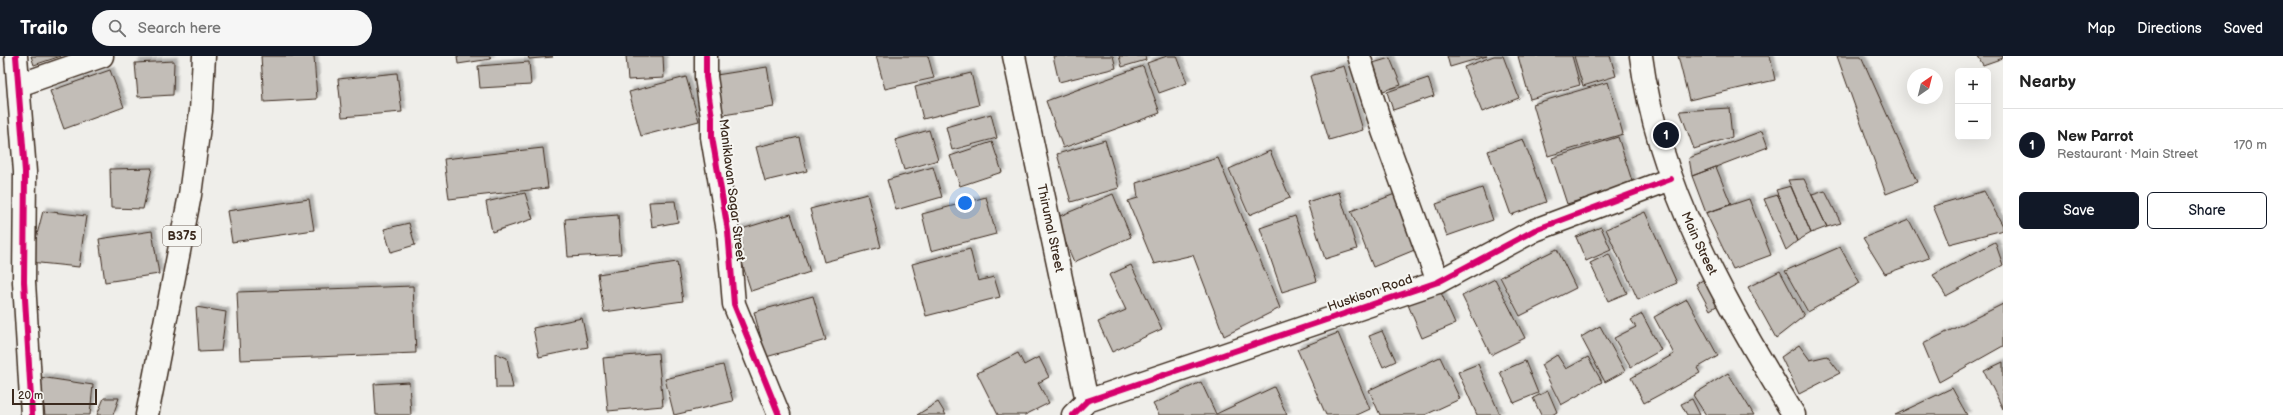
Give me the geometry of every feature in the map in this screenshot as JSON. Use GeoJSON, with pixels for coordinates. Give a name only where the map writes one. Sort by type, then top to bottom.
{"type":"FeatureCollection","features":[{"type":"Feature","properties":{"kind":"street"},"geometry":{"type":"LineString","coordinates":[[16,56],[25,172],[24,282],[32,415]]}},
{"type":"Feature","properties":{"kind":"street"},"geometry":{"type":"LineString","coordinates":[[19,85],[102,56]]}},
{"type":"Feature","properties":{"kind":"street","name":"B375"},"geometry":{"type":"LineString","coordinates":[[147,415],[191,188],[201,111],[204,56]]}},
{"type":"Feature","properties":{"kind":"street","name":"Maniklavan Sagar Street"},"geometry":{"type":"LineString","coordinates":[[706,56],[706,77],[712,117],[712,137],[728,231],[734,304],[779,415]]}},
{"type":"Feature","properties":{"kind":"street","name":"Thirumal Street"},"geometry":{"type":"LineString","coordinates":[[1014,56],[1080,408]]}},
{"type":"Feature","properties":{"kind":"street"},"geometry":{"type":"LineString","coordinates":[[1359,56],[1383,131],[1438,282]]}},
{"type":"Feature","properties":{"kind":"street","name":"Main Street"},"geometry":{"type":"LineString","coordinates":[[1641,56],[1655,125],[1671,179],[1698,244],[1756,354],[1794,415]]}},
{"type":"Feature","properties":{"kind":"street","name":"Huskison Road"},"geometry":{"type":"LineString","coordinates":[[1080,408],[1438,282],[1535,230],[1671,179]]}},
{"type":"Feature","properties":{"kind":"building"},"geometry":{"type":"Polygon","coordinates":[[[31,56],[61,56],[34,65],[31,56]]]}},
{"type":"Feature","properties":{"kind":"building"},"geometry":{"type":"Polygon","coordinates":[[[261,56],[314,56],[317,99],[264,102],[261,56]]]}},
{"type":"Feature","properties":{"kind":"building"},"geometry":{"type":"Polygon","coordinates":[[[457,56],[490,56],[491,59],[458,64],[457,56]]]}},
{"type":"Feature","properties":{"kind":"building"},"geometry":{"type":"Polygon","coordinates":[[[528,56],[552,56],[553,57],[529,59],[528,56]]]}},
{"type":"Feature","properties":{"kind":"building"},"geometry":{"type":"Polygon","coordinates":[[[626,56],[663,56],[664,78],[628,80],[626,56]]]}},
{"type":"Feature","properties":{"kind":"building"},"geometry":{"type":"Polygon","coordinates":[[[876,56],[928,56],[934,78],[885,89],[876,56]]]}},
{"type":"Feature","properties":{"kind":"building"},"geometry":{"type":"Polygon","coordinates":[[[1053,56],[1113,56],[1116,68],[1059,82],[1053,56]]]}},
{"type":"Feature","properties":{"kind":"building"},"geometry":{"type":"Polygon","coordinates":[[[1119,56],[1145,56],[1146,60],[1122,67],[1119,56]]]}},
{"type":"Feature","properties":{"kind":"building"},"geometry":{"type":"Polygon","coordinates":[[[1167,56],[1177,56],[1187,83],[1159,93],[1147,63],[1167,56]]]}},
{"type":"Feature","properties":{"kind":"building"},"geometry":{"type":"Polygon","coordinates":[[[1447,56],[1487,56],[1450,67],[1447,56]]]}},
{"type":"Feature","properties":{"kind":"building"},"geometry":{"type":"Polygon","coordinates":[[[1494,56],[1503,56],[1519,98],[1482,112],[1464,67],[1494,56]]]}},
{"type":"Feature","properties":{"kind":"building"},"geometry":{"type":"Polygon","coordinates":[[[1518,56],[1572,56],[1580,85],[1530,99],[1518,56]]]}},
{"type":"Feature","properties":{"kind":"building"},"geometry":{"type":"Polygon","coordinates":[[[1574,56],[1610,56],[1616,76],[1583,86],[1574,56]]]}},
{"type":"Feature","properties":{"kind":"building"},"geometry":{"type":"Polygon","coordinates":[[[1678,56],[1770,56],[1775,80],[1689,100],[1678,56]]]}},
{"type":"Feature","properties":{"kind":"building"},"geometry":{"type":"Polygon","coordinates":[[[1837,56],[1861,56],[1917,182],[1886,194],[1837,56]]]}},
{"type":"Feature","properties":{"kind":"building"},"geometry":{"type":"Polygon","coordinates":[[[1978,56],[2003,56],[2003,58],[1983,65],[1978,56]]]}},
{"type":"Feature","properties":{"kind":"building"},"geometry":{"type":"Polygon","coordinates":[[[1390,58],[1401,85],[1383,91],[1373,63],[1390,58]]]}},
{"type":"Feature","properties":{"kind":"building"},"geometry":{"type":"Polygon","coordinates":[[[174,61],[173,95],[138,97],[135,63],[174,61]]]}},
{"type":"Feature","properties":{"kind":"building"},"geometry":{"type":"Polygon","coordinates":[[[529,62],[531,85],[480,88],[478,66],[529,62]]]}},
{"type":"Feature","properties":{"kind":"building"},"geometry":{"type":"Polygon","coordinates":[[[1143,66],[1160,113],[1063,148],[1046,101],[1143,66]]]}},
{"type":"Feature","properties":{"kind":"building"},"geometry":{"type":"Polygon","coordinates":[[[1344,66],[1363,130],[1329,140],[1310,76],[1344,66]]]}},
{"type":"Feature","properties":{"kind":"building"},"geometry":{"type":"Polygon","coordinates":[[[767,67],[774,107],[717,116],[710,76],[767,67]]]}},
{"type":"Feature","properties":{"kind":"building"},"geometry":{"type":"Polygon","coordinates":[[[110,70],[124,107],[64,129],[50,91],[110,70]]]}},
{"type":"Feature","properties":{"kind":"building"},"geometry":{"type":"Polygon","coordinates":[[[397,73],[402,112],[342,117],[338,79],[397,73]]]}},
{"type":"Feature","properties":{"kind":"building"},"geometry":{"type":"Polygon","coordinates":[[[971,73],[979,105],[923,119],[915,87],[971,73]]]}},
{"type":"Feature","properties":{"kind":"building"},"geometry":{"type":"Polygon","coordinates":[[[686,77],[699,121],[641,136],[629,92],[686,77]]]}},
{"type":"Feature","properties":{"kind":"building"},"geometry":{"type":"Polygon","coordinates":[[[1428,78],[1434,96],[1393,110],[1387,92],[1428,78]]]}},
{"type":"Feature","properties":{"kind":"building"},"geometry":{"type":"Polygon","coordinates":[[[1608,82],[1623,134],[1548,156],[1533,104],[1608,82]]]}},
{"type":"Feature","properties":{"kind":"building"},"geometry":{"type":"Polygon","coordinates":[[[1729,108],[1732,137],[1694,149],[1680,111],[1729,108]]]}},
{"type":"Feature","properties":{"kind":"building"},"geometry":{"type":"Polygon","coordinates":[[[991,114],[997,138],[952,150],[946,127],[991,114]]]}},
{"type":"Feature","properties":{"kind":"building"},"geometry":{"type":"Polygon","coordinates":[[[929,130],[938,160],[904,170],[895,140],[929,130]]]}},
{"type":"Feature","properties":{"kind":"building"},"geometry":{"type":"Polygon","coordinates":[[[1762,131],[1768,147],[1692,176],[1689,158],[1762,131]]]}},
{"type":"Feature","properties":{"kind":"building"},"geometry":{"type":"Polygon","coordinates":[[[799,137],[807,171],[765,181],[756,147],[799,137]]]}},
{"type":"Feature","properties":{"kind":"building"},"geometry":{"type":"Polygon","coordinates":[[[1618,137],[1633,184],[1567,204],[1552,158],[1618,137]]]}},
{"type":"Feature","properties":{"kind":"building"},"geometry":{"type":"Polygon","coordinates":[[[1523,139],[1546,202],[1511,215],[1488,151],[1523,139]]]}},
{"type":"Feature","properties":{"kind":"building"},"geometry":{"type":"Polygon","coordinates":[[[1105,140],[1119,188],[1071,202],[1057,154],[1105,140]]]}},
{"type":"Feature","properties":{"kind":"building"},"geometry":{"type":"Polygon","coordinates":[[[992,142],[1002,172],[960,186],[950,156],[992,142]]]}},
{"type":"Feature","properties":{"kind":"building"},"geometry":{"type":"Polygon","coordinates":[[[543,148],[548,188],[449,199],[444,159],[543,148]]]}},
{"type":"Feature","properties":{"kind":"building"},"geometry":{"type":"Polygon","coordinates":[[[1270,151],[1290,198],[1249,215],[1229,169],[1270,151]]]}},
{"type":"Feature","properties":{"kind":"building"},"geometry":{"type":"Polygon","coordinates":[[[1218,158],[1280,308],[1224,336],[1193,255],[1154,264],[1128,201],[1138,198],[1136,183],[1218,158]]]}},
{"type":"Feature","properties":{"kind":"building"},"geometry":{"type":"Polygon","coordinates":[[[933,167],[942,197],[896,210],[887,180],[933,167]]]}},
{"type":"Feature","properties":{"kind":"building"},"geometry":{"type":"Polygon","coordinates":[[[1716,167],[1731,204],[1706,213],[1692,176],[1716,167]]]}},
{"type":"Feature","properties":{"kind":"building"},"geometry":{"type":"Polygon","coordinates":[[[152,168],[143,209],[111,208],[110,169],[152,168]]]}},
{"type":"Feature","properties":{"kind":"building"},"geometry":{"type":"Polygon","coordinates":[[[1804,179],[1827,227],[1811,233],[1788,180],[1804,179]]]}},
{"type":"Feature","properties":{"kind":"building"},"geometry":{"type":"Polygon","coordinates":[[[1791,186],[1811,233],[1797,241],[1776,190],[1791,186]]]}},
{"type":"Feature","properties":{"kind":"building"},"geometry":{"type":"Polygon","coordinates":[[[1482,188],[1493,220],[1447,236],[1436,204],[1482,188]]]}},
{"type":"Feature","properties":{"kind":"building"},"geometry":{"type":"Polygon","coordinates":[[[1825,191],[1841,223],[1827,227],[1812,195],[1825,191]]]}},
{"type":"Feature","properties":{"kind":"building"},"geometry":{"type":"Polygon","coordinates":[[[1984,191],[2003,226],[2003,230],[1949,244],[1933,206],[1984,191]]]}},
{"type":"Feature","properties":{"kind":"building"},"geometry":{"type":"Polygon","coordinates":[[[1339,192],[1357,249],[1325,259],[1307,202],[1339,192]]]}},
{"type":"Feature","properties":{"kind":"building"},"geometry":{"type":"Polygon","coordinates":[[[525,193],[533,219],[492,232],[486,202],[525,193]]]}},
{"type":"Feature","properties":{"kind":"building"},"geometry":{"type":"Polygon","coordinates":[[[867,194],[881,247],[824,262],[810,209],[867,194]]]}},
{"type":"Feature","properties":{"kind":"building"},"geometry":{"type":"Polygon","coordinates":[[[1113,194],[1131,237],[1074,262],[1055,218],[1113,194]]]}},
{"type":"Feature","properties":{"kind":"building"},"geometry":{"type":"Polygon","coordinates":[[[1395,194],[1417,249],[1373,267],[1351,211],[1395,194]]]}},
{"type":"Feature","properties":{"kind":"building"},"geometry":{"type":"Polygon","coordinates":[[[1778,195],[1797,241],[1786,250],[1764,199],[1778,195]]]}},
{"type":"Feature","properties":{"kind":"building"},"geometry":{"type":"Polygon","coordinates":[[[986,197],[996,234],[931,251],[922,214],[986,197]]]}},
{"type":"Feature","properties":{"kind":"building"},"geometry":{"type":"Polygon","coordinates":[[[309,199],[314,230],[232,242],[227,211],[309,199]]]}},
{"type":"Feature","properties":{"kind":"building"},"geometry":{"type":"Polygon","coordinates":[[[1749,199],[1771,255],[1733,269],[1706,213],[1749,199]]]}},
{"type":"Feature","properties":{"kind":"building"},"geometry":{"type":"Polygon","coordinates":[[[675,201],[678,222],[652,227],[649,202],[675,201]]]}},
{"type":"Feature","properties":{"kind":"building"},"geometry":{"type":"Polygon","coordinates":[[[43,211],[86,216],[79,267],[30,262],[43,211]]]}},
{"type":"Feature","properties":{"kind":"building"},"geometry":{"type":"Polygon","coordinates":[[[1645,212],[1677,283],[1638,300],[1606,229],[1645,212]]]}},
{"type":"Feature","properties":{"kind":"building"},"geometry":{"type":"Polygon","coordinates":[[[791,214],[810,272],[751,291],[732,232],[791,214]]]}},
{"type":"Feature","properties":{"kind":"building"},"geometry":{"type":"Polygon","coordinates":[[[618,215],[621,254],[568,257],[565,219],[618,215]]]}},
{"type":"Feature","properties":{"kind":"building"},"geometry":{"type":"Polygon","coordinates":[[[1295,216],[1317,281],[1282,292],[1260,228],[1295,216]]]}},
{"type":"Feature","properties":{"kind":"building"},"geometry":{"type":"Polygon","coordinates":[[[1909,220],[1929,258],[1885,274],[1863,238],[1909,220]]]}},
{"type":"Feature","properties":{"kind":"building"},"geometry":{"type":"Polygon","coordinates":[[[409,223],[415,245],[391,252],[384,229],[409,223]]]}},
{"type":"Feature","properties":{"kind":"building"},"geometry":{"type":"Polygon","coordinates":[[[1601,227],[1611,250],[1586,261],[1576,237],[1601,227]]]}},
{"type":"Feature","properties":{"kind":"building"},"geometry":{"type":"Polygon","coordinates":[[[152,231],[159,274],[105,282],[99,239],[152,231]]]}},
{"type":"Feature","properties":{"kind":"building"},"geometry":{"type":"Polygon","coordinates":[[[1995,242],[2003,265],[1946,296],[1933,275],[1995,242]]]}},
{"type":"Feature","properties":{"kind":"building"},"geometry":{"type":"Polygon","coordinates":[[[1840,247],[1860,283],[1808,312],[1785,271],[1840,247]]]}},
{"type":"Feature","properties":{"kind":"building"},"geometry":{"type":"Polygon","coordinates":[[[970,249],[978,281],[994,277],[1000,297],[926,316],[912,264],[970,249]]]}},
{"type":"Feature","properties":{"kind":"building"},"geometry":{"type":"Polygon","coordinates":[[[1557,249],[1576,288],[1520,316],[1500,277],[1557,249]]]}},
{"type":"Feature","properties":{"kind":"building"},"geometry":{"type":"Polygon","coordinates":[[[1609,254],[1627,293],[1608,301],[1590,263],[1609,254]]]}},
{"type":"Feature","properties":{"kind":"building"},"geometry":{"type":"Polygon","coordinates":[[[677,262],[683,301],[604,312],[598,274],[677,262]]]}},
{"type":"Feature","properties":{"kind":"building"},"geometry":{"type":"Polygon","coordinates":[[[1131,265],[1162,329],[1112,352],[1098,322],[1126,310],[1109,275],[1131,265]]]}},
{"type":"Feature","properties":{"kind":"building"},"geometry":{"type":"Polygon","coordinates":[[[1780,271],[1804,316],[1776,338],[1748,287],[1780,271]]]}},
{"type":"Feature","properties":{"kind":"building"},"geometry":{"type":"Polygon","coordinates":[[[1495,279],[1525,338],[1491,355],[1462,296],[1495,279]]]}},
{"type":"Feature","properties":{"kind":"building"},"geometry":{"type":"Polygon","coordinates":[[[1703,280],[1718,305],[1710,310],[1696,284],[1703,280]]]}},
{"type":"Feature","properties":{"kind":"building"},"geometry":{"type":"Polygon","coordinates":[[[413,286],[416,353],[240,360],[237,292],[413,286]]]}},
{"type":"Feature","properties":{"kind":"building"},"geometry":{"type":"Polygon","coordinates":[[[1438,286],[1455,324],[1422,338],[1406,300],[1438,286]]]}},
{"type":"Feature","properties":{"kind":"building"},"geometry":{"type":"Polygon","coordinates":[[[813,296],[826,340],[766,357],[754,312],[813,296]]]}},
{"type":"Feature","properties":{"kind":"building"},"geometry":{"type":"Polygon","coordinates":[[[1687,299],[1718,356],[1697,368],[1700,373],[1644,403],[1631,378],[1674,354],[1654,317],[1687,299]]]}},
{"type":"Feature","properties":{"kind":"building"},"geometry":{"type":"Polygon","coordinates":[[[2003,304],[2003,346],[1939,382],[1923,344],[2003,304]]]}},
{"type":"Feature","properties":{"kind":"building"},"geometry":{"type":"Polygon","coordinates":[[[196,307],[226,312],[221,351],[199,352],[196,307]]]}},
{"type":"Feature","properties":{"kind":"building"},"geometry":{"type":"Polygon","coordinates":[[[1642,314],[1661,350],[1631,367],[1614,338],[1636,327],[1631,320],[1642,314]]]}},
{"type":"Feature","properties":{"kind":"building"},"geometry":{"type":"Polygon","coordinates":[[[582,318],[588,347],[539,357],[533,328],[582,318]]]}},
{"type":"Feature","properties":{"kind":"building"},"geometry":{"type":"Polygon","coordinates":[[[1600,326],[1625,371],[1605,382],[1581,337],[1600,326]]]}},
{"type":"Feature","properties":{"kind":"building"},"geometry":{"type":"Polygon","coordinates":[[[1382,331],[1396,361],[1383,367],[1369,336],[1382,331]]]}},
{"type":"Feature","properties":{"kind":"building"},"geometry":{"type":"Polygon","coordinates":[[[1338,333],[1370,409],[1357,415],[1326,415],[1297,349],[1338,333]]]}},
{"type":"Feature","properties":{"kind":"building"},"geometry":{"type":"Polygon","coordinates":[[[1799,345],[1810,360],[1827,356],[1840,373],[1799,394],[1781,357],[1799,345]]]}},
{"type":"Feature","properties":{"kind":"building"},"geometry":{"type":"Polygon","coordinates":[[[495,353],[507,358],[513,388],[496,388],[495,353]]]}},
{"type":"Feature","properties":{"kind":"building"},"geometry":{"type":"Polygon","coordinates":[[[658,353],[663,406],[608,411],[603,358],[658,353]]]}},
{"type":"Feature","properties":{"kind":"building"},"geometry":{"type":"Polygon","coordinates":[[[1018,353],[1024,365],[1039,357],[1049,377],[1038,383],[1049,403],[1025,415],[998,415],[977,373],[1018,353]]]}},
{"type":"Feature","properties":{"kind":"building"},"geometry":{"type":"Polygon","coordinates":[[[1557,355],[1566,369],[1588,357],[1602,382],[1561,405],[1541,365],[1557,355]]]}},
{"type":"Feature","properties":{"kind":"building"},"geometry":{"type":"Polygon","coordinates":[[[1440,357],[1460,399],[1425,415],[1380,415],[1369,390],[1440,357]]]}},
{"type":"Feature","properties":{"kind":"building"},"geometry":{"type":"Polygon","coordinates":[[[1525,361],[1538,393],[1514,403],[1500,372],[1525,361]]]}},
{"type":"Feature","properties":{"kind":"building"},"geometry":{"type":"Polygon","coordinates":[[[2003,362],[2003,409],[1984,371],[2003,362]]]}},
{"type":"Feature","properties":{"kind":"building"},"geometry":{"type":"Polygon","coordinates":[[[1478,364],[1500,415],[1477,415],[1458,372],[1478,364]]]}},
{"type":"Feature","properties":{"kind":"building"},"geometry":{"type":"Polygon","coordinates":[[[723,365],[733,401],[674,415],[665,379],[723,365]]]}},
{"type":"Feature","properties":{"kind":"building"},"geometry":{"type":"Polygon","coordinates":[[[1728,373],[1754,415],[1706,415],[1693,395],[1728,373]]]}},
{"type":"Feature","properties":{"kind":"building"},"geometry":{"type":"Polygon","coordinates":[[[40,377],[93,385],[90,415],[45,415],[40,377]]]}},
{"type":"Feature","properties":{"kind":"building"},"geometry":{"type":"Polygon","coordinates":[[[409,382],[411,415],[376,415],[374,384],[409,382]]]}},
{"type":"Feature","properties":{"kind":"building"},"geometry":{"type":"Polygon","coordinates":[[[1201,382],[1216,414],[1274,387],[1287,415],[1159,415],[1153,404],[1201,382]]]}},
{"type":"Feature","properties":{"kind":"building"},"geometry":{"type":"Polygon","coordinates":[[[1952,388],[1967,415],[1895,415],[1952,388]]]}},
{"type":"Feature","properties":{"kind":"building"},"geometry":{"type":"Polygon","coordinates":[[[1548,391],[1557,412],[1552,415],[1541,415],[1533,398],[1548,391]]]}},
{"type":"Feature","properties":{"kind":"building"},"geometry":{"type":"Polygon","coordinates":[[[104,398],[119,398],[113,415],[97,415],[104,398]]]}},
{"type":"Feature","properties":{"kind":"building"},"geometry":{"type":"Polygon","coordinates":[[[1692,399],[1700,415],[1687,415],[1681,404],[1692,399]]]}},
{"type":"Feature","properties":{"kind":"building"},"geometry":{"type":"Polygon","coordinates":[[[938,402],[946,415],[917,415],[938,402]]]}},
{"type":"Feature","properties":{"kind":"cycle path"},"geometry":{"type":"LineString","coordinates":[[16,56],[25,172],[24,282],[32,415]]}},
{"type":"Feature","properties":{"kind":"cycle path"},"geometry":{"type":"LineString","coordinates":[[706,56],[706,77],[712,117],[712,137],[728,231],[734,304],[779,415]]}},
{"type":"Feature","properties":{"kind":"cycle path"},"geometry":{"type":"LineString","coordinates":[[1073,415],[1087,401],[1438,282],[1535,230],[1671,179]]}},
{"type":"Feature","properties":{"kind":"place","name":"New Parrot"},"geometry":{"type":"Point","coordinates":[1666,135]}}]}
